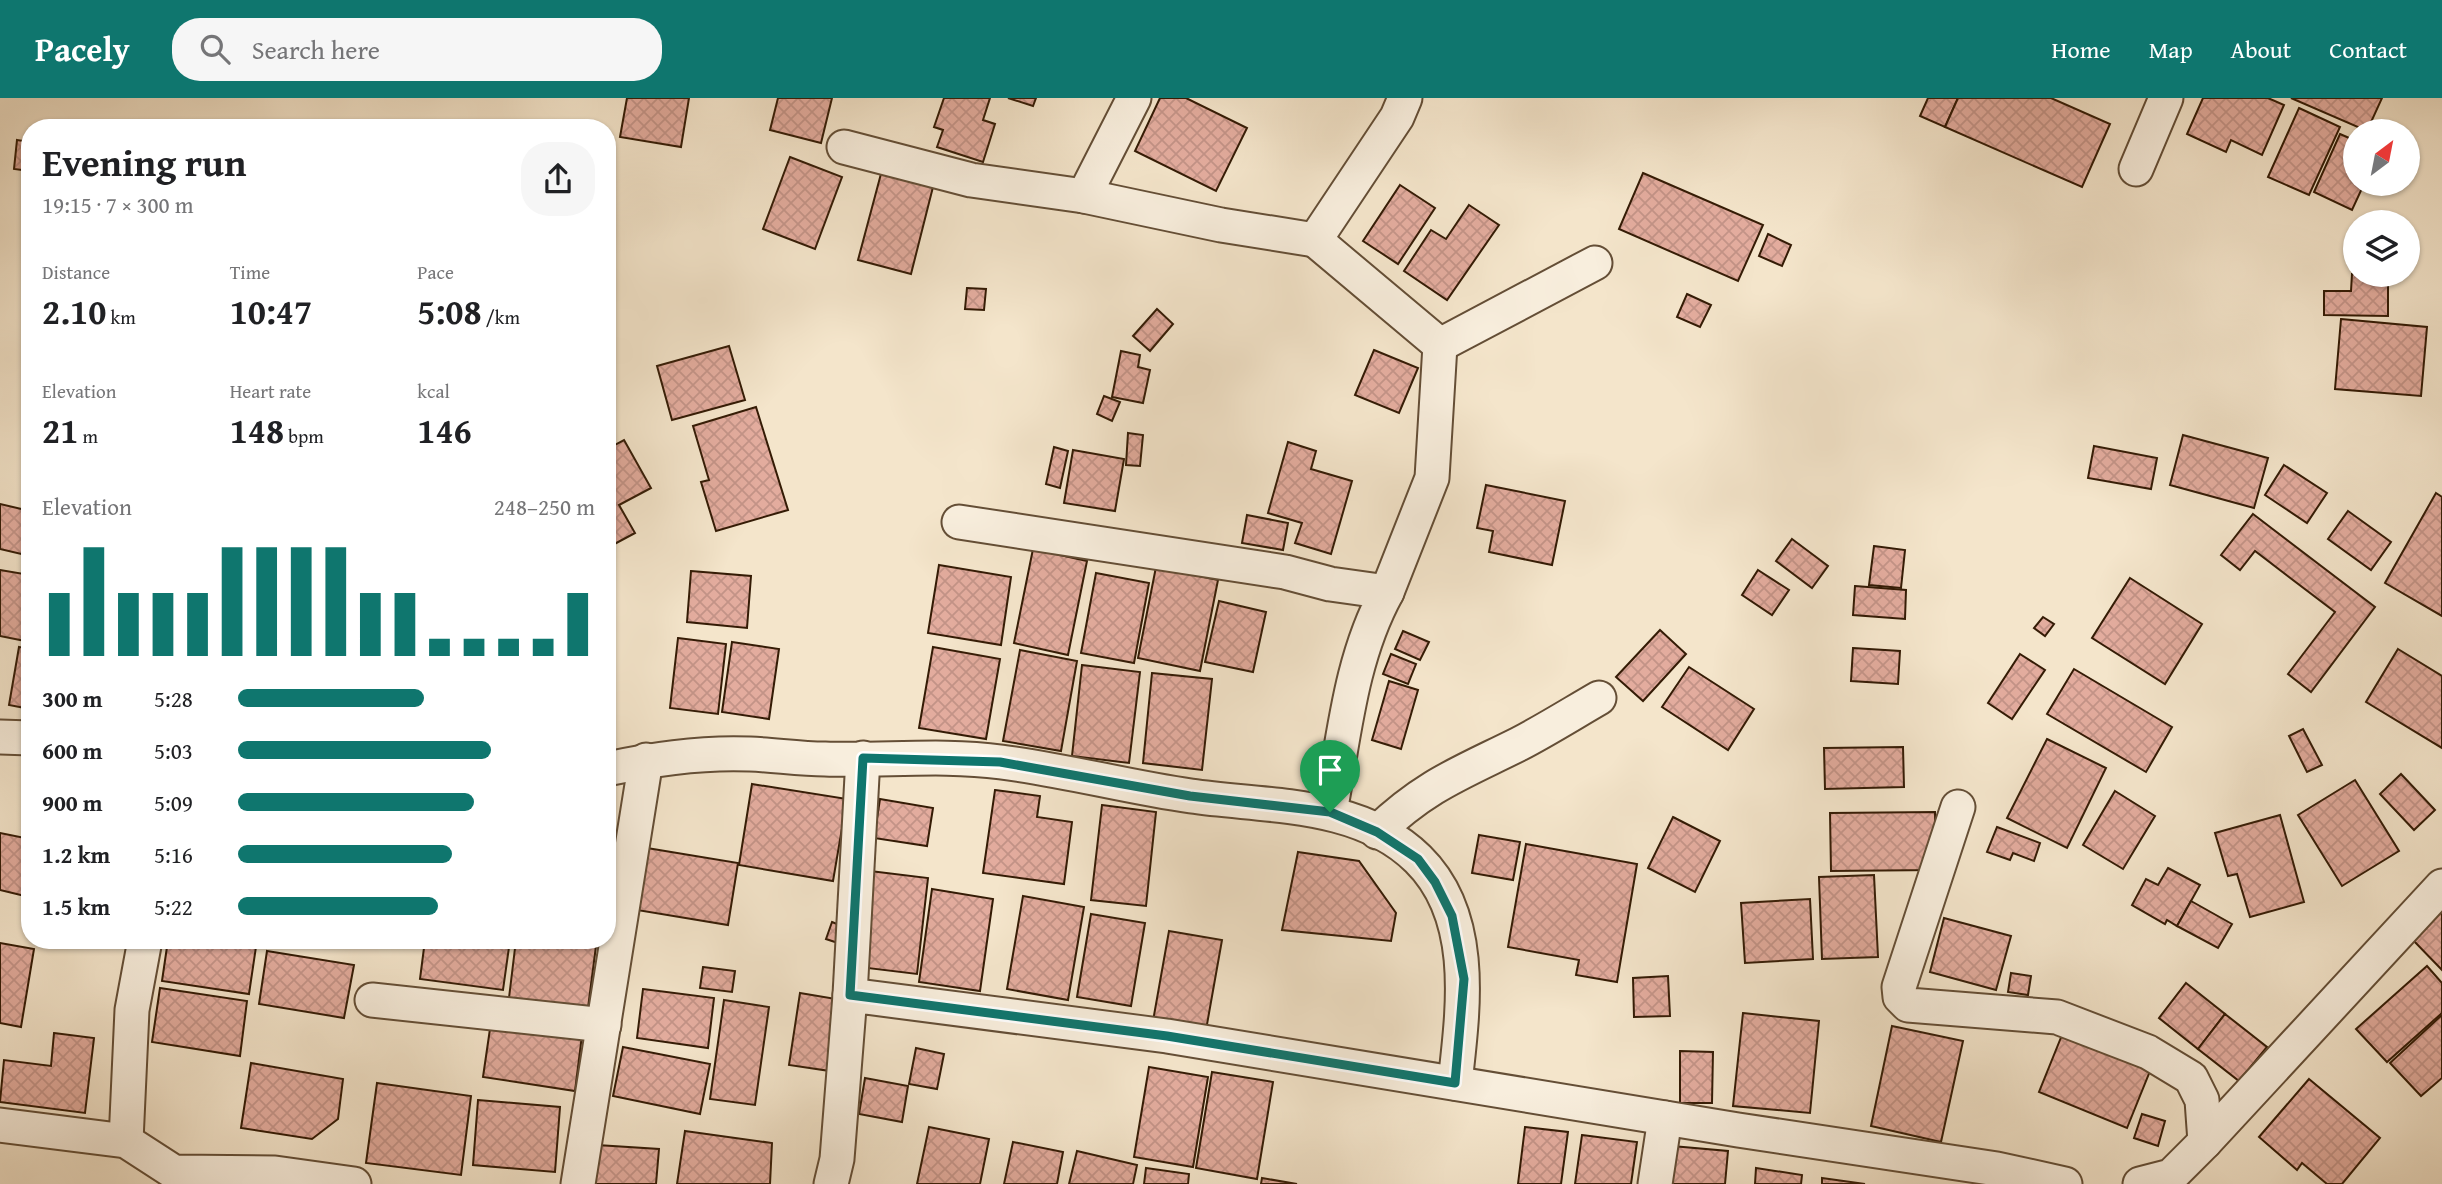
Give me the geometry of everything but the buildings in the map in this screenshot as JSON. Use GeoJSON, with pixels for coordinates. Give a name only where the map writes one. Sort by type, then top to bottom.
{"type":"FeatureCollection","features":[{"type":"Feature","properties":{"kind":"street"},"geometry":{"type":"LineString","coordinates":[[1084,196],[1134,98]]}},
{"type":"Feature","properties":{"kind":"street"},"geometry":{"type":"LineString","coordinates":[[1315,240],[1397,117],[1405,98]]}},
{"type":"Feature","properties":{"kind":"street"},"geometry":{"type":"LineString","coordinates":[[2136,169],[2166,98]]}},
{"type":"Feature","properties":{"kind":"street"},"geometry":{"type":"LineString","coordinates":[[844,147],[971,180],[1084,196],[1221,225],[1315,240],[1440,345]]}},
{"type":"Feature","properties":{"kind":"street"},"geometry":{"type":"LineString","coordinates":[[1440,345],[1595,263]]}},
{"type":"Feature","properties":{"kind":"street"},"geometry":{"type":"LineString","coordinates":[[1330,812],[1352,690],[1365,642],[1432,478],[1440,345]]}},
{"type":"Feature","properties":{"kind":"street"},"geometry":{"type":"LineString","coordinates":[[960,522],[1285,572],[1330,584],[1387,592]]}},
{"type":"Feature","properties":{"kind":"street"},"geometry":{"type":"LineString","coordinates":[[1377,832],[1408,803],[1453,774],[1520,743],[1600,698]]}},
{"type":"Feature","properties":{"kind":"street"},"geometry":{"type":"LineString","coordinates":[[0,737],[21,738]]}},
{"type":"Feature","properties":{"kind":"street"},"geometry":{"type":"LineString","coordinates":[[616,767],[646,760],[748,754],[826,760],[863,758],[1000,762],[1190,796],[1330,812],[1377,832],[1418,859],[1435,882],[1452,916],[1464,979],[1455,1083]]}},
{"type":"Feature","properties":{"kind":"street"},"geometry":{"type":"LineString","coordinates":[[831,1184],[837,1159],[850,995],[863,758]]}},
{"type":"Feature","properties":{"kind":"street"},"geometry":{"type":"LineString","coordinates":[[579,1184],[646,760]]}},
{"type":"Feature","properties":{"kind":"street"},"geometry":{"type":"LineString","coordinates":[[1958,807],[1899,987],[1900,998],[1908,1005],[2057,1017],[2148,1052],[2191,1078],[2202,1100],[2206,1142]]}},
{"type":"Feature","properties":{"kind":"street"},"geometry":{"type":"LineString","coordinates":[[2140,1184],[2171,1176],[2206,1142],[2442,886]]}},
{"type":"Feature","properties":{"kind":"street"},"geometry":{"type":"LineString","coordinates":[[126,1141],[132,1010],[143,949]]}},
{"type":"Feature","properties":{"kind":"street"},"geometry":{"type":"LineString","coordinates":[[850,995],[1167,1036],[1665,1118],[1997,1169],[2065,1184]]}},
{"type":"Feature","properties":{"kind":"street"},"geometry":{"type":"LineString","coordinates":[[372,1000],[604,1025]]}},
{"type":"Feature","properties":{"kind":"street"},"geometry":{"type":"LineString","coordinates":[[1656,1184],[1665,1118]]}},
{"type":"Feature","properties":{"kind":"street"},"geometry":{"type":"LineString","coordinates":[[0,1125],[126,1141],[173,1178],[275,1173],[354,1184]]}},
{"type":"Feature","properties":{"kind":"route"},"geometry":{"type":"LineString","coordinates":[[863,758],[1000,762],[1190,796],[1330,812],[1377,832],[1418,859],[1435,882],[1452,916],[1464,979],[1455,1083],[1167,1036],[970,1010],[916,1006],[850,995],[863,758]]}}]}
